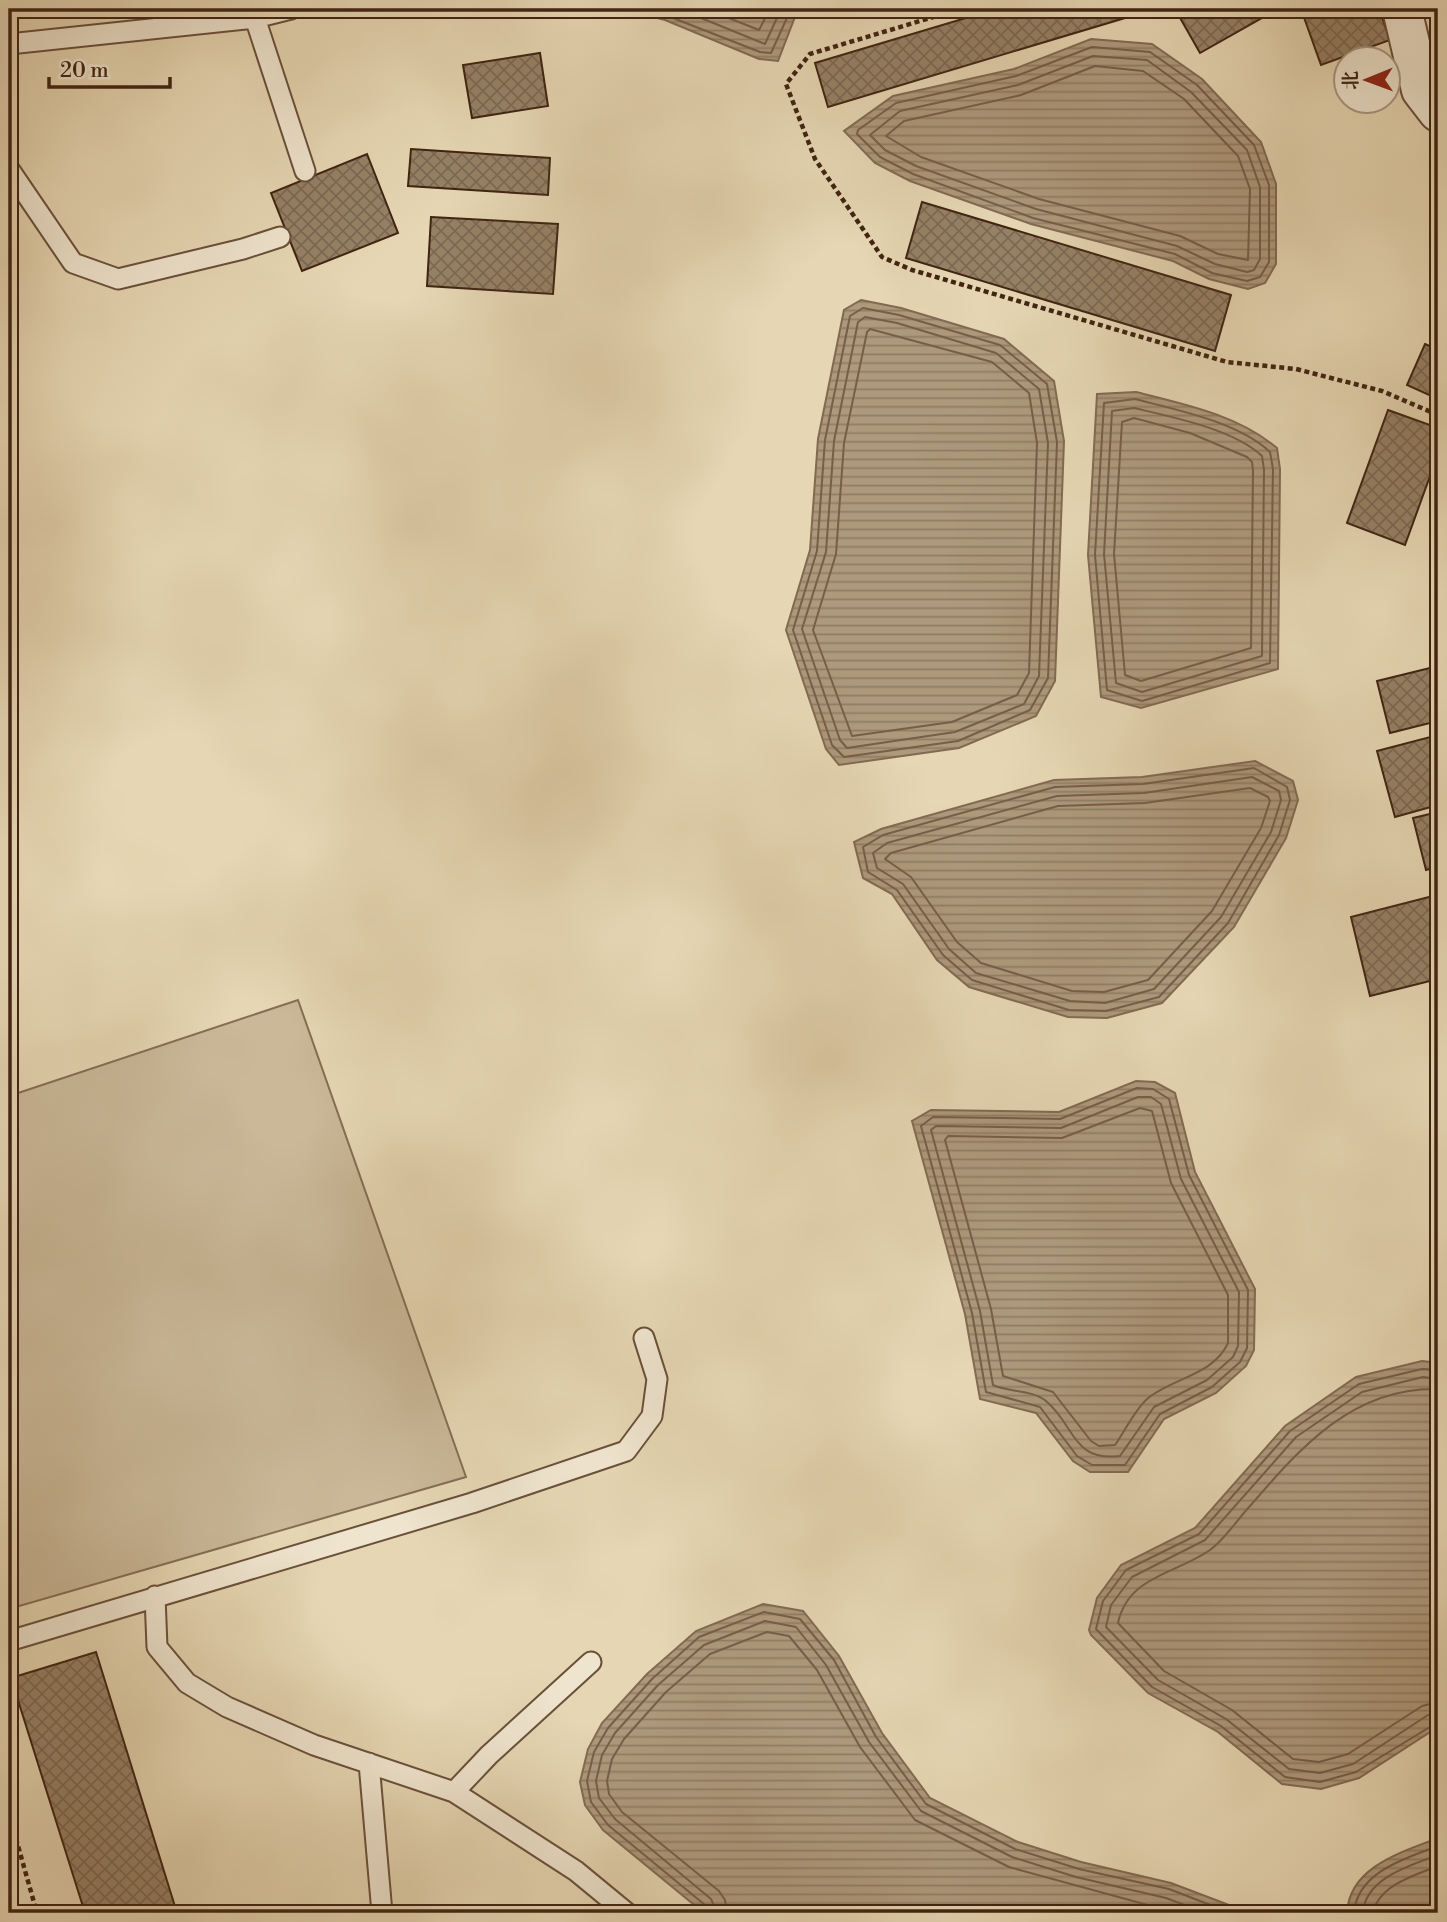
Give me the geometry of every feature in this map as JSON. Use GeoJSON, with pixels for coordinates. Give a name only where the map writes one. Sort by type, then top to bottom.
{"type":"FeatureCollection","features":[{"type":"Feature","properties":{"kind":"street"},"geometry":{"type":"LineString","coordinates":[[1402,9],[1421,90],[1438,112]]}},
{"type":"Feature","properties":{"kind":"lane"},"geometry":{"type":"LineString","coordinates":[[9,44],[255,18],[290,9]]}},
{"type":"Feature","properties":{"kind":"lane"},"geometry":{"type":"LineString","coordinates":[[255,18],[304,171]]}},
{"type":"Feature","properties":{"kind":"lane"},"geometry":{"type":"LineString","coordinates":[[9,169],[73,263],[118,279],[243,249],[280,237]]}},
{"type":"Feature","properties":{"kind":"lane"},"geometry":{"type":"LineString","coordinates":[[9,1641],[472,1503],[626,1451],[652,1416],[656,1379],[645,1338]]}},
{"type":"Feature","properties":{"kind":"lane"},"geometry":{"type":"LineString","coordinates":[[155,1596],[158,1647],[187,1682],[227,1707],[314,1745],[454,1792],[576,1871],[627,1913]]}},
{"type":"Feature","properties":{"kind":"lane"},"geometry":{"type":"LineString","coordinates":[[454,1792],[489,1755],[591,1662]]}},
{"type":"Feature","properties":{"kind":"lane"},"geometry":{"type":"LineString","coordinates":[[369,1763],[382,1913]]}},
{"type":"Feature","properties":{"kind":"path"},"geometry":{"type":"LineString","coordinates":[[960,9],[810,54],[786,84],[815,159],[882,257],[912,270],[1227,362],[1296,369],[1382,391],[1438,415]]}},
{"type":"Feature","properties":{"kind":"path"},"geometry":{"type":"LineString","coordinates":[[9,1814],[37,1913]]}},
{"type":"Feature","properties":{"kind":"shaded area"},"geometry":{"type":"Polygon","coordinates":[[[298,1000],[466,1477],[9,1609],[9,1096],[298,1000]]]}},
{"type":"Feature","properties":{"kind":"water"},"geometry":{"type":"Polygon","coordinates":[[[623,9],[798,9],[778,61],[759,59],[665,20],[623,9]]]}},
{"type":"Feature","properties":{"kind":"water"},"geometry":{"type":"Polygon","coordinates":[[[861,9],[944,9],[876,15],[861,9]]]}},
{"type":"Feature","properties":{"kind":"water"},"geometry":{"type":"Polygon","coordinates":[[[1091,39],[1152,44],[1202,79],[1261,142],[1276,184],[1276,264],[1265,283],[1248,289],[1209,279],[1173,261],[1031,224],[910,181],[875,163],[844,131],[893,96],[1014,69],[1091,39]]]}},
{"type":"Feature","properties":{"kind":"water"},"geometry":{"type":"Polygon","coordinates":[[[861,300],[901,308],[1004,339],[1054,381],[1064,441],[1055,681],[1036,716],[959,748],[839,765],[826,749],[786,630],[810,550],[818,439],[844,310],[861,300]]]}},
{"type":"Feature","properties":{"kind":"water"},"geometry":{"type":"Polygon","coordinates":[[[1136,392],[1210,412],[1245,427],[1277,448],[1280,469],[1278,669],[1141,708],[1101,697],[1088,555],[1097,394],[1136,392]]]}},
{"type":"Feature","properties":{"kind":"water"},"geometry":{"type":"Polygon","coordinates":[[[1255,761],[1293,781],[1298,800],[1286,838],[1234,927],[1162,1003],[1107,1018],[1068,1017],[969,987],[937,960],[892,894],[863,878],[854,842],[881,829],[1054,780],[1142,777],[1255,761]]]}},
{"type":"Feature","properties":{"kind":"water"},"geometry":{"type":"Polygon","coordinates":[[[1136,1081],[1155,1082],[1175,1093],[1195,1172],[1255,1289],[1254,1350],[1246,1366],[1216,1393],[1164,1419],[1128,1472],[1090,1472],[1073,1461],[1036,1413],[980,1399],[965,1314],[912,1121],[931,1110],[1059,1112],[1136,1081]]]}},
{"type":"Feature","properties":{"kind":"water"},"geometry":{"type":"Polygon","coordinates":[[[1422,1361],[1438,1363],[1438,1727],[1359,1778],[1321,1789],[1282,1784],[1218,1732],[1148,1693],[1091,1635],[1089,1630],[1097,1598],[1121,1565],[1195,1528],[1285,1426],[1356,1377],[1422,1361]]]}},
{"type":"Feature","properties":{"kind":"water"},"geometry":{"type":"Polygon","coordinates":[[[763,1604],[803,1611],[839,1656],[882,1733],[930,1798],[1018,1842],[1081,1862],[1171,1883],[1250,1913],[704,1913],[603,1830],[585,1805],[580,1782],[588,1749],[602,1723],[647,1674],[696,1631],[763,1604]]]}},
{"type":"Feature","properties":{"kind":"water"},"geometry":{"type":"Polygon","coordinates":[[[1438,1838],[1438,1913],[1347,1913],[1350,1897],[1367,1873],[1394,1856],[1438,1838]]]}},
{"type":"Feature","properties":{"kind":"building"},"geometry":{"type":"Polygon","coordinates":[[[996,9],[1144,9],[1145,12],[828,107],[815,63],[996,9]]]}},
{"type":"Feature","properties":{"kind":"building"},"geometry":{"type":"Polygon","coordinates":[[[1175,9],[1276,9],[1276,10],[1200,53],[1175,9]]]}},
{"type":"Feature","properties":{"kind":"building"},"geometry":{"type":"Polygon","coordinates":[[[1301,9],[1379,9],[1390,40],[1373,46],[1332,46],[1332,61],[1321,65],[1301,9]]]}},
{"type":"Feature","properties":{"kind":"building"},"geometry":{"type":"Polygon","coordinates":[[[1427,9],[1438,9],[1438,17],[1426,12],[1427,9]]]}},
{"type":"Feature","properties":{"kind":"building"},"geometry":{"type":"Polygon","coordinates":[[[540,53],[548,106],[472,118],[463,65],[540,53]]]}},
{"type":"Feature","properties":{"kind":"building"},"geometry":{"type":"Polygon","coordinates":[[[411,149],[550,158],[548,195],[408,186],[411,149]]]}},
{"type":"Feature","properties":{"kind":"building"},"geometry":{"type":"Polygon","coordinates":[[[367,154],[398,233],[302,271],[271,193],[367,154]]]}},
{"type":"Feature","properties":{"kind":"building"},"geometry":{"type":"Polygon","coordinates":[[[922,202],[1231,295],[1215,351],[906,258],[922,202]]]}},
{"type":"Feature","properties":{"kind":"building"},"geometry":{"type":"Polygon","coordinates":[[[431,217],[558,224],[553,294],[427,286],[431,217]]]}},
{"type":"Feature","properties":{"kind":"building"},"geometry":{"type":"Polygon","coordinates":[[[1425,344],[1438,350],[1438,399],[1407,385],[1425,344]]]}},
{"type":"Feature","properties":{"kind":"building"},"geometry":{"type":"Polygon","coordinates":[[[1388,410],[1438,428],[1438,454],[1405,545],[1347,523],[1388,410]]]}},
{"type":"Feature","properties":{"kind":"building"},"geometry":{"type":"Polygon","coordinates":[[[1438,666],[1438,721],[1390,733],[1377,681],[1438,666]]]}},
{"type":"Feature","properties":{"kind":"building"},"geometry":{"type":"Polygon","coordinates":[[[1438,735],[1438,805],[1395,817],[1377,751],[1438,735]]]}},
{"type":"Feature","properties":{"kind":"building"},"geometry":{"type":"Polygon","coordinates":[[[1438,812],[1438,867],[1426,870],[1413,818],[1438,812]]]}},
{"type":"Feature","properties":{"kind":"building"},"geometry":{"type":"Polygon","coordinates":[[[1433,896],[1438,917],[1438,979],[1370,996],[1351,917],[1433,896]]]}},
{"type":"Feature","properties":{"kind":"building"},"geometry":{"type":"Polygon","coordinates":[[[96,1652],[177,1913],[85,1913],[11,1678],[96,1652]]]}}]}
